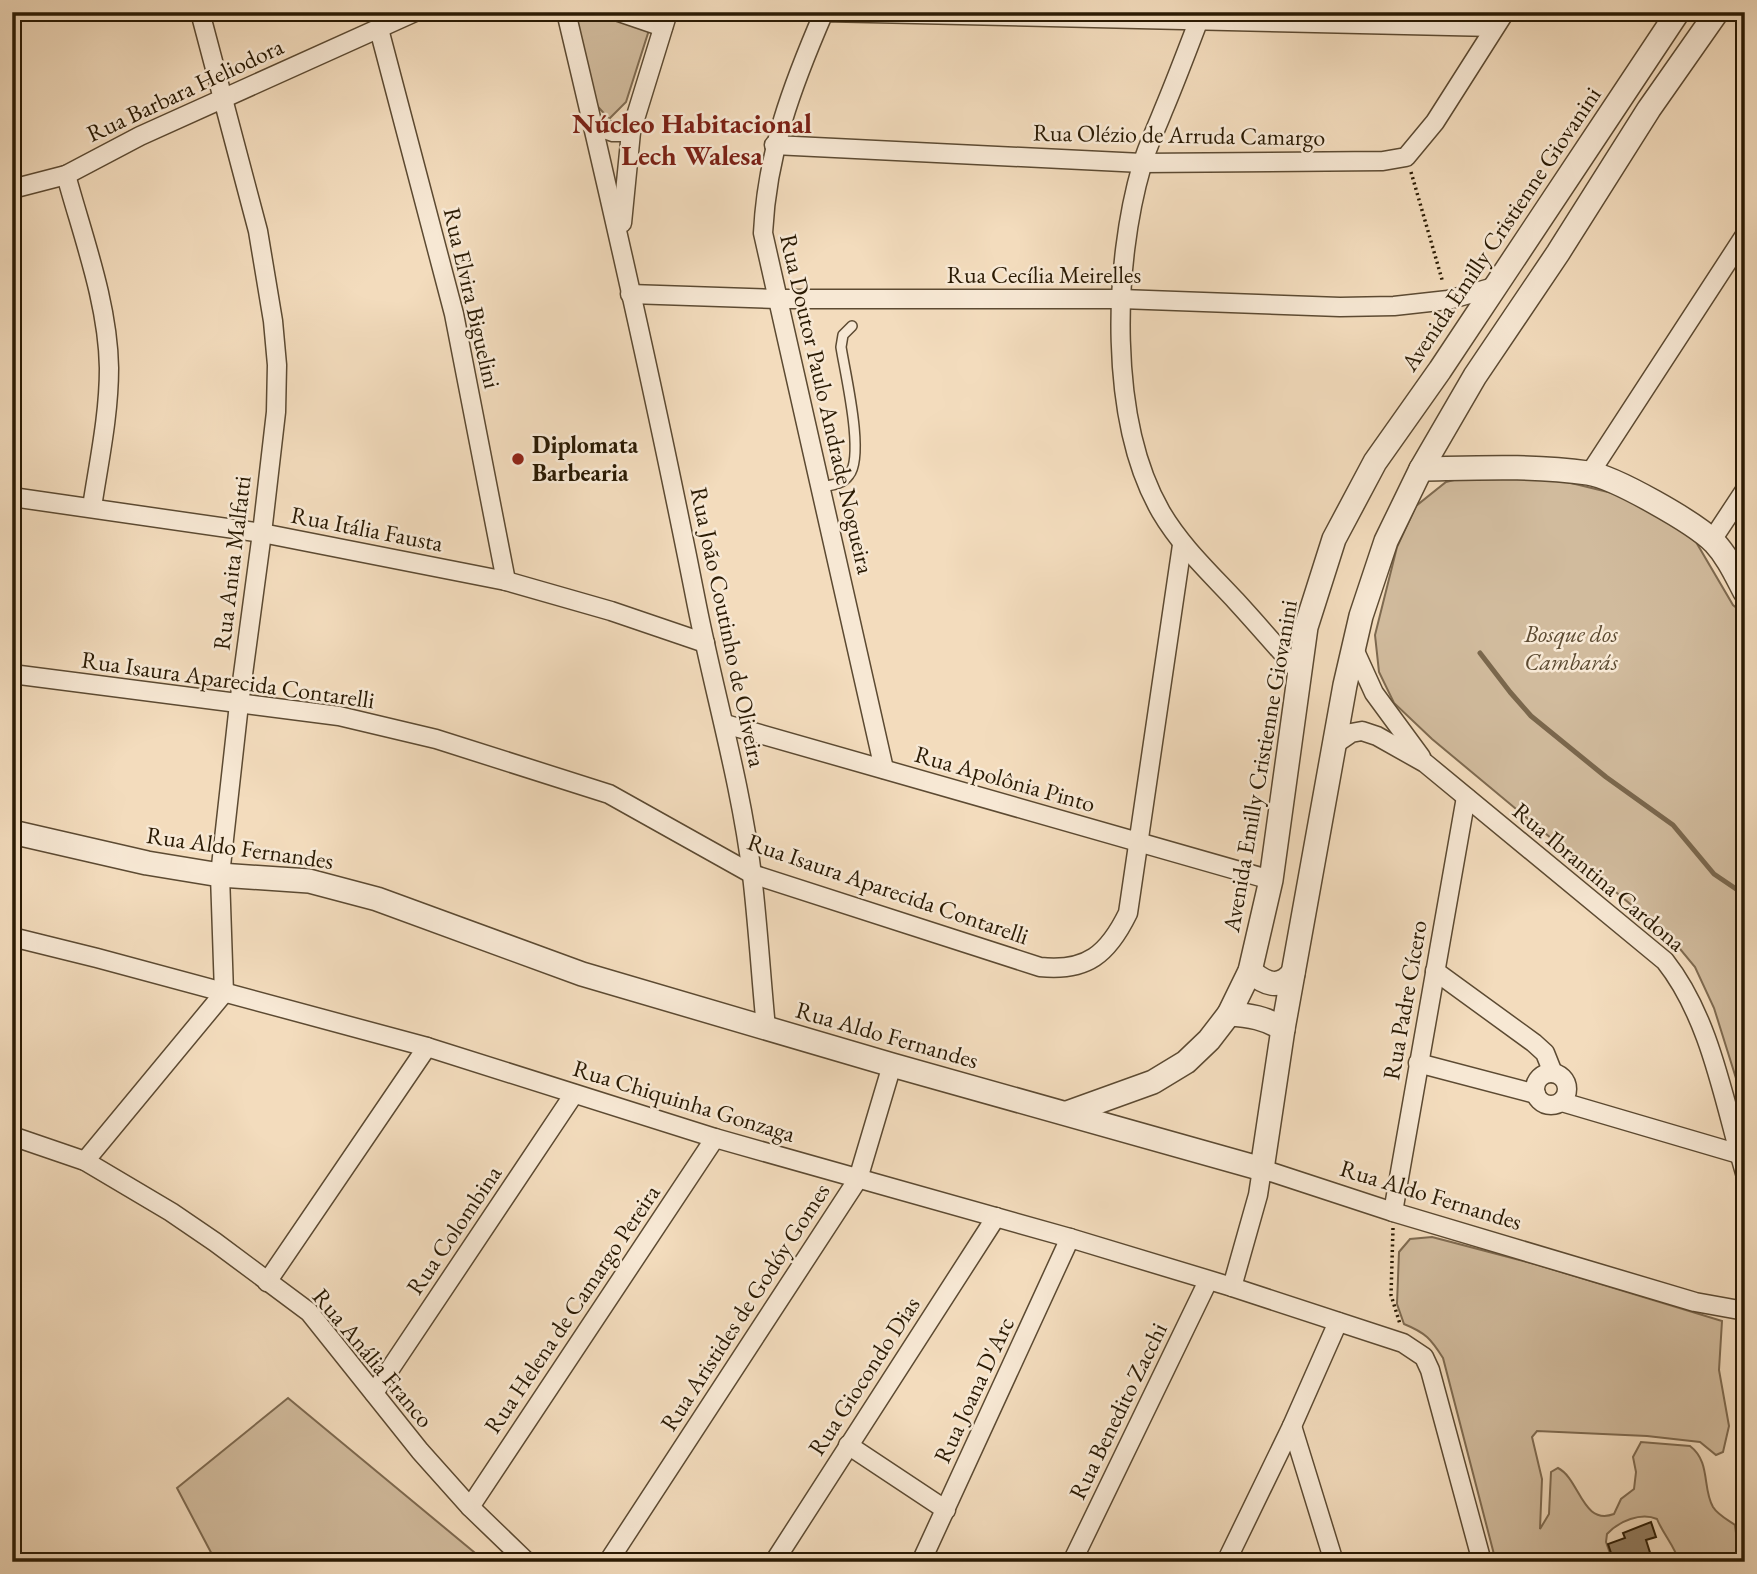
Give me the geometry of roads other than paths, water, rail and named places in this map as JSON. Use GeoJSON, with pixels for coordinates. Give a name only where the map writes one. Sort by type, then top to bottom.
{"type":"FeatureCollection","features":[{"type":"Feature","properties":{"kind":"street","name":"Rua Anita Malfatti"},"geometry":{"type":"LineString","coordinates":[[200,12],[258,231],[273,321],[277,365],[275,412],[262,533],[220,874],[224,993]]}},
{"type":"Feature","properties":{"kind":"street","name":"Rua Barbara Heliodora"},"geometry":{"type":"LineString","coordinates":[[12,189],[66,175],[223,97],[415,12]]}},
{"type":"Feature","properties":{"kind":"street"},"geometry":{"type":"LineString","coordinates":[[566,12],[621,240]]}},
{"type":"Feature","properties":{"kind":"street"},"geometry":{"type":"LineString","coordinates":[[620,12],[665,20],[631,132],[621,240]]}},
{"type":"Feature","properties":{"kind":"street"},"geometry":{"type":"LineString","coordinates":[[824,12],[1201,16],[1494,27],[1505,12]]}},
{"type":"Feature","properties":{"kind":"street","name":"Rua Doutor Paulo Andrade Nogueira"},"geometry":{"type":"LineString","coordinates":[[824,12],[800,69],[774,145],[764,204],[763,233],[884,769]]}},
{"type":"Feature","properties":{"kind":"street","name":"Avenida Emilly Cristienne Giovanini"},"geometry":{"type":"LineString","coordinates":[[1067,1113],[1153,1082],[1186,1062],[1209,1041],[1229,1014],[1250,971],[1270,880],[1306,627],[1334,539],[1375,462],[1440,370],[1678,12]]}},
{"type":"Feature","properties":{"kind":"street"},"geometry":{"type":"LineString","coordinates":[[1231,1287],[1258,1195],[1283,1029],[1353,649],[1370,586],[1386,541],[1421,469],[1475,376],[1558,253],[1649,109],[1717,12]]}},
{"type":"Feature","properties":{"kind":"street"},"geometry":{"type":"LineString","coordinates":[[1201,16],[1142,163],[1127,230],[1121,299],[1123,373],[1131,429],[1149,489],[1182,545],[1299,672]]}},
{"type":"Feature","properties":{"kind":"street","name":"Rua Olézio de Arruda Camargo"},"geometry":{"type":"LineString","coordinates":[[774,145],[1142,163],[1383,161],[1406,157],[1435,122],[1494,27]]}},
{"type":"Feature","properties":{"kind":"street","name":"Rua Elvira Biguelini"},"geometry":{"type":"LineString","coordinates":[[379,29],[454,314],[506,581]]}},
{"type":"Feature","properties":{"kind":"street"},"geometry":{"type":"LineString","coordinates":[[593,125],[613,132],[631,132]]}},
{"type":"Feature","properties":{"kind":"street"},"geometry":{"type":"LineString","coordinates":[[66,175],[98,291],[106,331],[109,367],[108,403],[92,507]]}},
{"type":"Feature","properties":{"kind":"street"},"geometry":{"type":"LineString","coordinates":[[1530,232],[1542,248],[1551,254],[1558,253]]}},
{"type":"Feature","properties":{"kind":"street"},"geometry":{"type":"LineString","coordinates":[[1590,473],[1745,235]]}},
{"type":"Feature","properties":{"kind":"street","name":"Rua João Coutinho de Oliveira"},"geometry":{"type":"LineString","coordinates":[[621,240],[705,643],[725,724],[752,874],[766,1028]]}},
{"type":"Feature","properties":{"kind":"street"},"geometry":{"type":"LineString","coordinates":[[1509,267],[1524,268],[1532,273],[1537,278],[1535,285]]}},
{"type":"Feature","properties":{"kind":"street","name":"Rua Cecília Meirelles"},"geometry":{"type":"LineString","coordinates":[[630,293],[777,299],[1121,299],[1340,307],[1394,306],[1453,299],[1494,287]]}},
{"type":"Feature","properties":{"kind":"street"},"geometry":{"type":"LineString","coordinates":[[1453,299],[1476,313]]}},
{"type":"Feature","properties":{"kind":"street"},"geometry":{"type":"LineString","coordinates":[[1421,469],[1489,467],[1590,473],[1642,495],[1712,540],[1725,555],[1745,593]]}},
{"type":"Feature","properties":{"kind":"street"},"geometry":{"type":"LineString","coordinates":[[1712,540],[1745,490]]}},
{"type":"Feature","properties":{"kind":"street","name":"Rua Itália Fausta"},"geometry":{"type":"LineString","coordinates":[[12,497],[262,533],[506,581],[611,611],[705,643]]}},
{"type":"Feature","properties":{"kind":"street","name":"Rua Isaura Aparecida Contarelli"},"geometry":{"type":"LineString","coordinates":[[12,674],[339,716],[424,736],[609,794],[752,874],[1040,967],[1062,969],[1096,958],[1107,948],[1128,912],[1182,545]]}},
{"type":"Feature","properties":{"kind":"street","name":"Rua Ibrantina Cardona"},"geometry":{"type":"LineString","coordinates":[[1353,649],[1374,694],[1425,763]]}},
{"type":"Feature","properties":{"kind":"street","name":"Rua Apolônia Pinto"},"geometry":{"type":"LineString","coordinates":[[725,724],[1270,880]]}},
{"type":"Feature","properties":{"kind":"street","name":"Rua Ibrantina Cardona"},"geometry":{"type":"LineString","coordinates":[[1335,744],[1351,733],[1362,731],[1377,736],[1425,763],[1665,961],[1680,979],[1705,1034],[1745,1173]]}},
{"type":"Feature","properties":{"kind":"street","name":"Rua Padre Cícero"},"geometry":{"type":"LineString","coordinates":[[1393,1212],[1466,797]]}},
{"type":"Feature","properties":{"kind":"street","name":"Rua Aldo Fernandes"},"geometry":{"type":"LineString","coordinates":[[12,832],[147,863],[220,874],[309,881],[377,899],[582,974],[1262,1169],[1393,1212],[1695,1302],[1744,1311]]}},
{"type":"Feature","properties":{"kind":"street","name":"Rua Chiquinha Gonzaga"},"geometry":{"type":"LineString","coordinates":[[12,937],[97,957],[427,1047],[715,1138],[1070,1238],[1403,1343],[1424,1357],[1430,1370],[1482,1562]]}},
{"type":"Feature","properties":{"kind":"street"},"geometry":{"type":"LineString","coordinates":[[1250,971],[1258,978],[1277,984],[1286,982],[1293,973]]}},
{"type":"Feature","properties":{"kind":"street"},"geometry":{"type":"LineString","coordinates":[[1435,971],[1534,1043],[1545,1053],[1553,1073]]}},
{"type":"Feature","properties":{"kind":"street"},"geometry":{"type":"LineString","coordinates":[[85,1161],[224,993]]}},
{"type":"Feature","properties":{"kind":"street"},"geometry":{"type":"LineString","coordinates":[[1229,1014],[1257,1017],[1283,1029]]}},
{"type":"Feature","properties":{"kind":"street"},"geometry":{"type":"LineString","coordinates":[[267,1282],[427,1047]]}},
{"type":"Feature","properties":{"kind":"street"},"geometry":{"type":"LineString","coordinates":[[1419,1063],[1536,1094]]}},
{"type":"Feature","properties":{"kind":"street","name":"Rua Aristides de Godóy Gomes"},"geometry":{"type":"LineString","coordinates":[[608,1562],[858,1179],[892,1065]]}},
{"type":"Feature","properties":{"kind":"street"},"geometry":{"type":"LineString","coordinates":[[1553,1073],[1563,1077],[1568,1092],[1558,1105],[1546,1105],[1536,1094],[1535,1088],[1539,1078],[1553,1073]]}},
{"type":"Feature","properties":{"kind":"street","name":"Rua Colombina"},"geometry":{"type":"LineString","coordinates":[[374,1393],[574,1094]]}},
{"type":"Feature","properties":{"kind":"street"},"geometry":{"type":"LineString","coordinates":[[1562,1102],[1739,1154]]}},
{"type":"Feature","properties":{"kind":"street","name":"Rua Anália Franco"},"geometry":{"type":"LineString","coordinates":[[12,1136],[85,1161],[171,1212],[309,1312],[420,1451],[470,1507],[527,1562]]}},
{"type":"Feature","properties":{"kind":"street","name":"Rua Helena de Camargo Pereira"},"geometry":{"type":"LineString","coordinates":[[470,1507],[715,1138]]}},
{"type":"Feature","properties":{"kind":"street","name":"Rua Giocondo Dias"},"geometry":{"type":"LineString","coordinates":[[774,1562],[996,1217]]}},
{"type":"Feature","properties":{"kind":"street","name":"Rua Joana D'Arc"},"geometry":{"type":"LineString","coordinates":[[921,1562],[1070,1238]]}},
{"type":"Feature","properties":{"kind":"street","name":"Rua Benedito Zacchi"},"geometry":{"type":"LineString","coordinates":[[1072,1562],[1208,1281]]}},
{"type":"Feature","properties":{"kind":"street"},"geometry":{"type":"LineString","coordinates":[[1226,1562],[1292,1426],[1338,1322]]}},
{"type":"Feature","properties":{"kind":"street"},"geometry":{"type":"LineString","coordinates":[[1292,1426],[1335,1562]]}},
{"type":"Feature","properties":{"kind":"street"},"geometry":{"type":"LineString","coordinates":[[848,1445],[946,1510]]}},
{"type":"Feature","properties":{"kind":"lane"},"geometry":{"type":"LineString","coordinates":[[820,487],[841,483],[852,471],[855,435],[841,347],[842,335],[852,326]]}},
{"type":"Feature","properties":{"kind":"waterway"},"geometry":{"type":"LineString","coordinates":[[1480,653],[1531,716],[1606,777],[1673,825],[1714,874],[1745,895]]}},
{"type":"Feature","properties":{"kind":"place","name":"Diplomata Barbearia"},"geometry":{"type":"Point","coordinates":[518,459]}},
{"type":"Feature","properties":{"kind":"district","name":"Núcleo Habitacional Lech Walesa"},"geometry":{"type":"Point","coordinates":[692,139]}},
{"type":"Feature","properties":{"kind":"park label","name":"Bosque dos Cambarás"},"geometry":{"type":"Point","coordinates":[1571,648]}}]}
